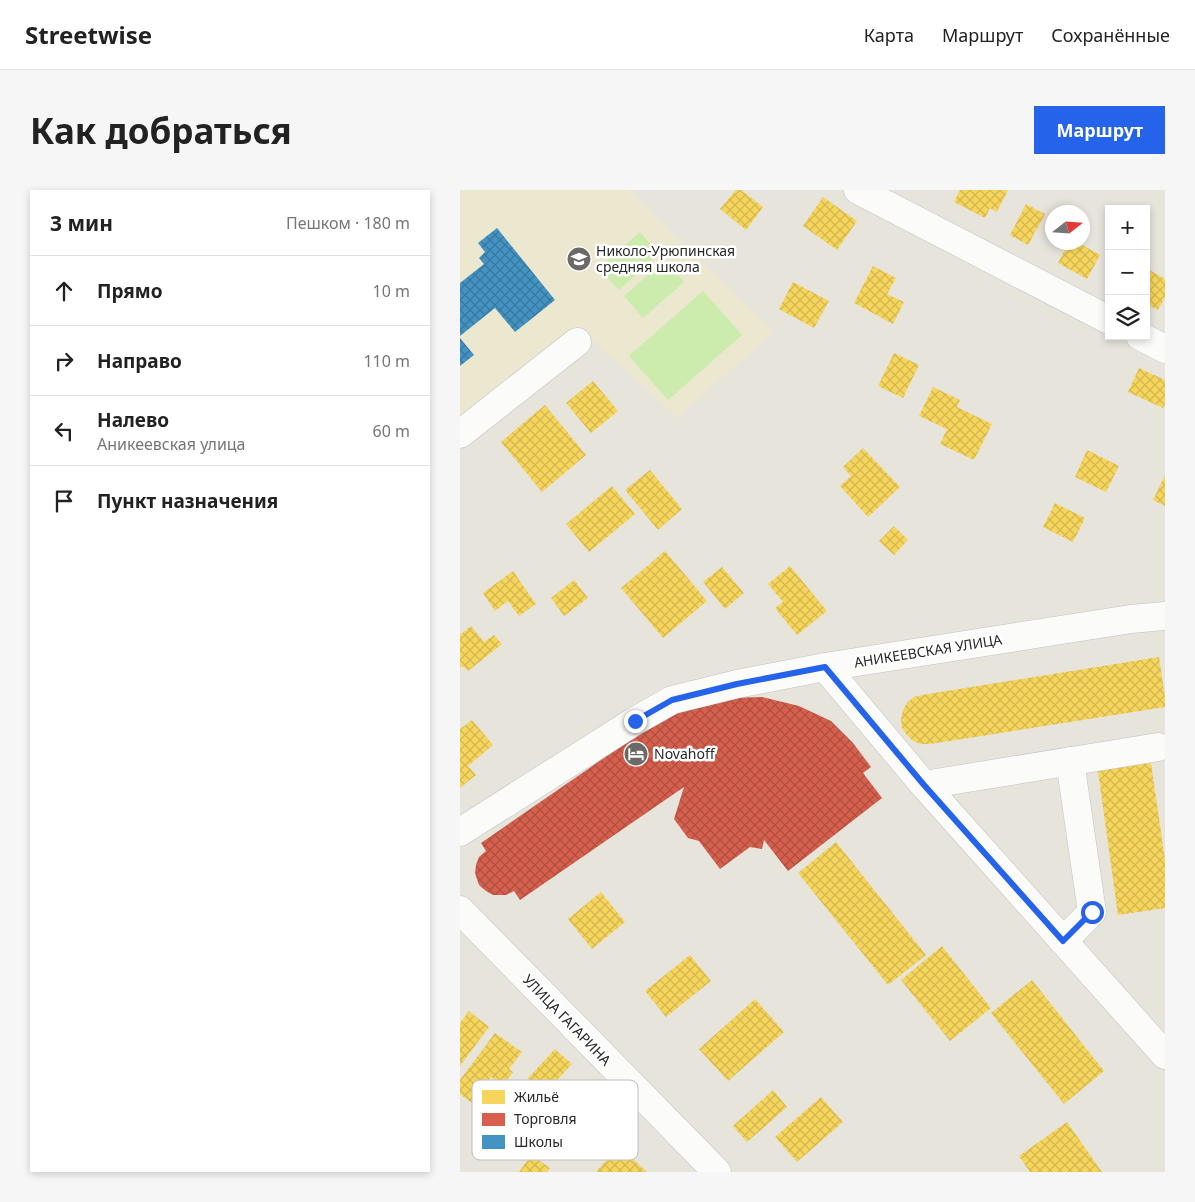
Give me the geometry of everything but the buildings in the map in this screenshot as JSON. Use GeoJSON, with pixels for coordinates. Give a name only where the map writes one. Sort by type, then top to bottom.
{"type":"FeatureCollection","features":[{"type":"Feature","properties":{"kind":"street"},"geometry":{"type":"LineString","coordinates":[[858,190],[1105,318]]}},
{"type":"Feature","properties":{"kind":"street"},"geometry":{"type":"LineString","coordinates":[[1147,340],[1165,350]]}},
{"type":"Feature","properties":{"kind":"street"},"geometry":{"type":"LineString","coordinates":[[460,434],[577,342]]}},
{"type":"Feature","properties":{"kind":"street","name":"АНИКЕЕВСКАЯ УЛИЦА"},"geometry":{"type":"LineString","coordinates":[[460,832],[635,721],[672,700],[737,684],[825,667],[1131,618],[1165,616]]}},
{"type":"Feature","properties":{"kind":"street"},"geometry":{"type":"LineString","coordinates":[[825,667],[924,785],[1165,1055]]}},
{"type":"Feature","properties":{"kind":"street"},"geometry":{"type":"LineString","coordinates":[[924,785],[1158,747]]}},
{"type":"Feature","properties":{"kind":"street"},"geometry":{"type":"LineString","coordinates":[[1063,941],[1092,912],[1070,761]]}},
{"type":"Feature","properties":{"kind":"street","name":"УЛИЦА ГАГАРИНА"},"geometry":{"type":"LineString","coordinates":[[460,910],[627,1080]]}},
{"type":"Feature","properties":{"kind":"street","name":"УЛИЦА ГАГАРИНА"},"geometry":{"type":"LineString","coordinates":[[638,1091],[717,1172]]}},
{"type":"Feature","properties":{"kind":"shaded area","name":"Николо-Урюпинская средняя школа"},"geometry":{"type":"Polygon","coordinates":[[[460,190],[628,190],[774,332],[677,417],[579,328],[460,422],[460,190]]]}},
{"type":"Feature","properties":{"kind":"green space"},"geometry":{"type":"Polygon","coordinates":[[[640,232],[659,254],[619,290],[599,268],[640,232]]]}},
{"type":"Feature","properties":{"kind":"green space"},"geometry":{"type":"Polygon","coordinates":[[[665,260],[684,282],[643,318],[624,296],[665,260]]]}},
{"type":"Feature","properties":{"kind":"green space"},"geometry":{"type":"Polygon","coordinates":[[[703,291],[742,335],[668,400],[629,356],[703,291]]]}},
{"type":"Feature","properties":{"kind":"place","name":"Николо-Урюпинская средняя школа"},"geometry":{"type":"Point","coordinates":[579,259]}},
{"type":"Feature","properties":{"kind":"place","name":"Novahoff"},"geometry":{"type":"Point","coordinates":[636,754]}},
{"type":"Feature","properties":{"kind":"route"},"geometry":{"type":"LineString","coordinates":[[635,721],[672,700],[737,684],[825,667],[924,785],[1063,941],[1092,912]]}}]}
